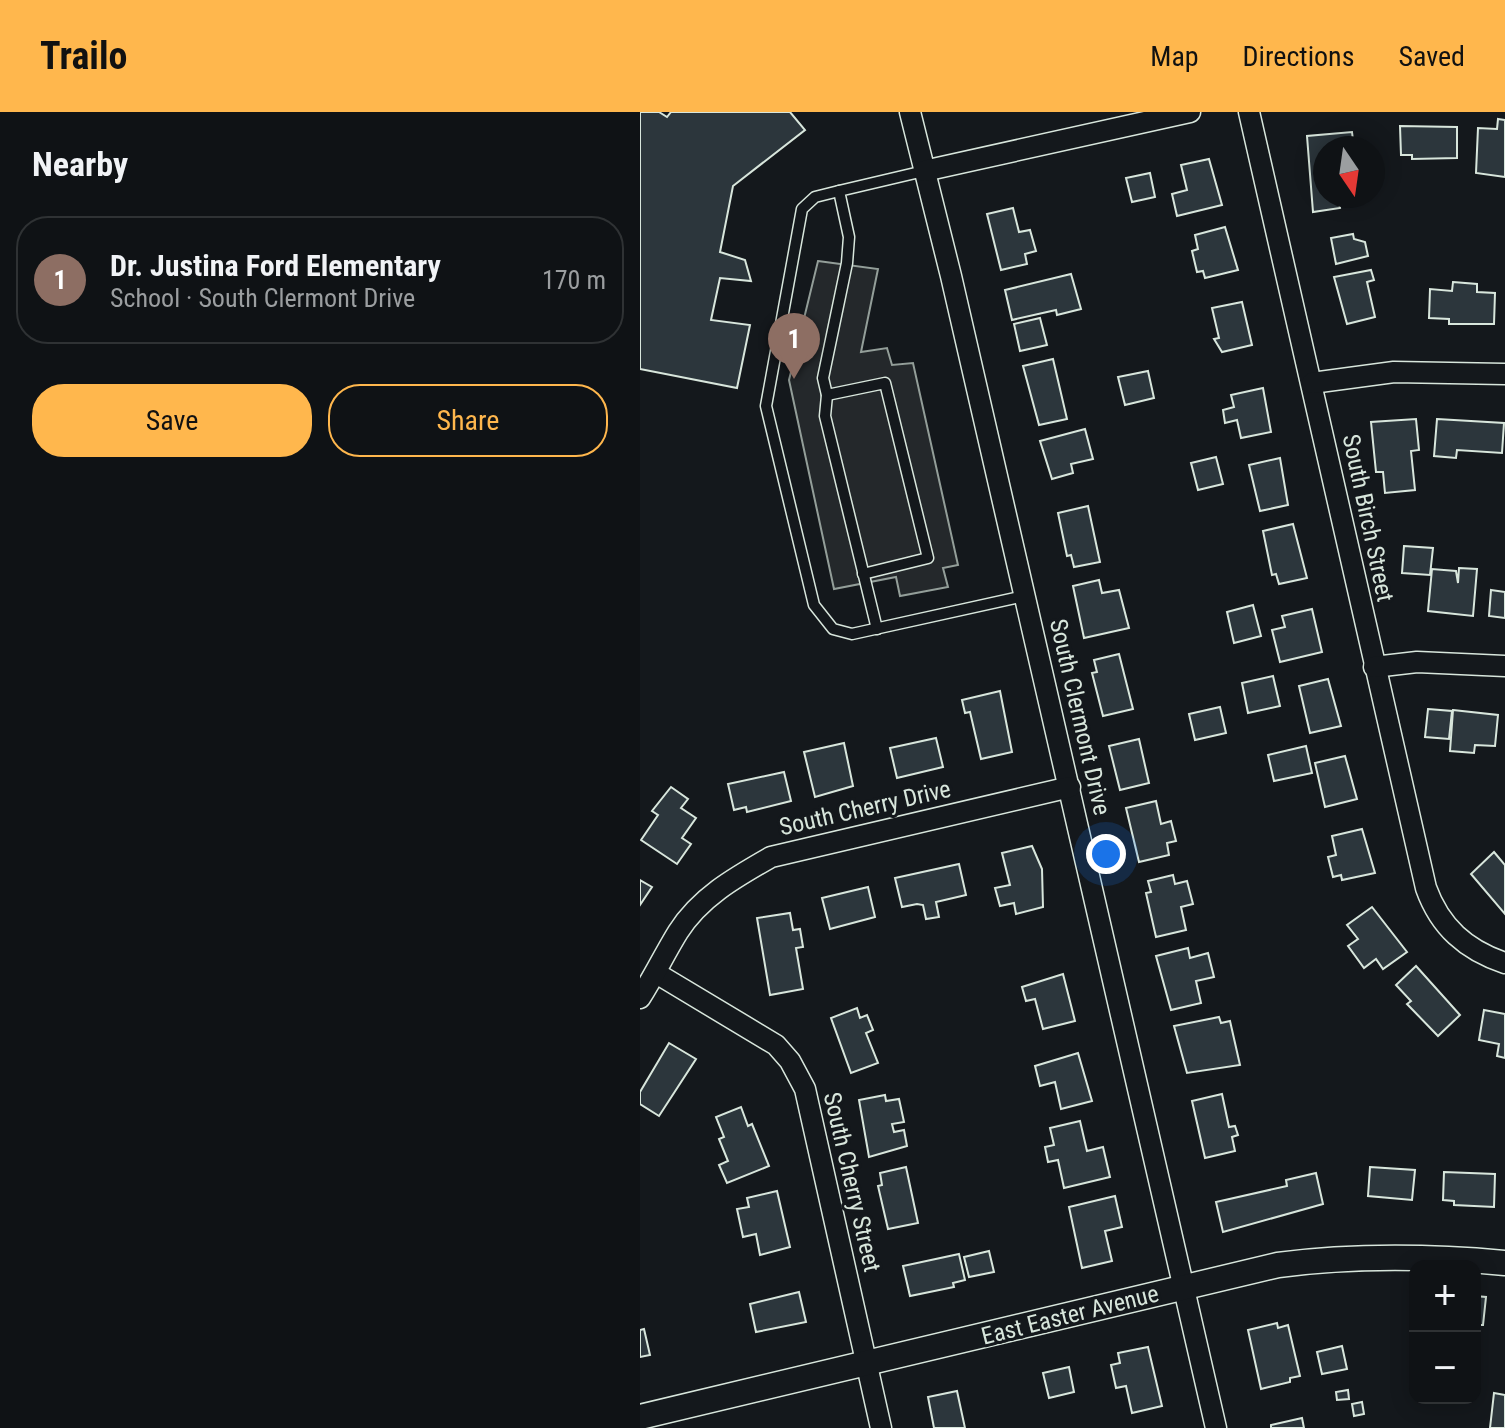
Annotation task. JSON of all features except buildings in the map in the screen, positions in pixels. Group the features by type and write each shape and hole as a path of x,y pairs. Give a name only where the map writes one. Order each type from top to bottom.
{"street":[{"name":"South Clermont Drive","path":"910,112 1070,787 1216,1428"},
{"path":"924,171 1190,112"},
{"name":"South Birch Street","path":"1249,112 1426,888 1432,905 1449,930 1481,955 1505,963"},
{"path":"1312,383 1394,372 1505,374"},
{"path":"1374,667 1417,662 1505,666"},
{"name":"South Cherry Drive","path":"640,998 680,930 704,901 771,857 1070,787"},
{"name":"South Cherry Street","path":"656,973 764,1037 790,1061 805,1089 881,1428"},
{"name":"East Easter Avenue","path":"640,1417 1278,1265 1344,1256 1416,1255 1505,1263"}],"lane":[{"path":"924,171 815,197 802,209 766,406 814,605 833,629 852,634 1024,596"},
{"path":"839,191 849,237 823,378 827,395 825,416 877,629"},
{"path":"827,395 885,383 928,558 863,574"}],"shaded area":[{"path":"818,261 878,269 861,352 887,348 892,365 913,363 958,565 943,568 948,587 900,596 896,577 834,589 789,380"}],"place":[{"name":"Dr. Justina Ford Elementary","path":"794,379"}]}
